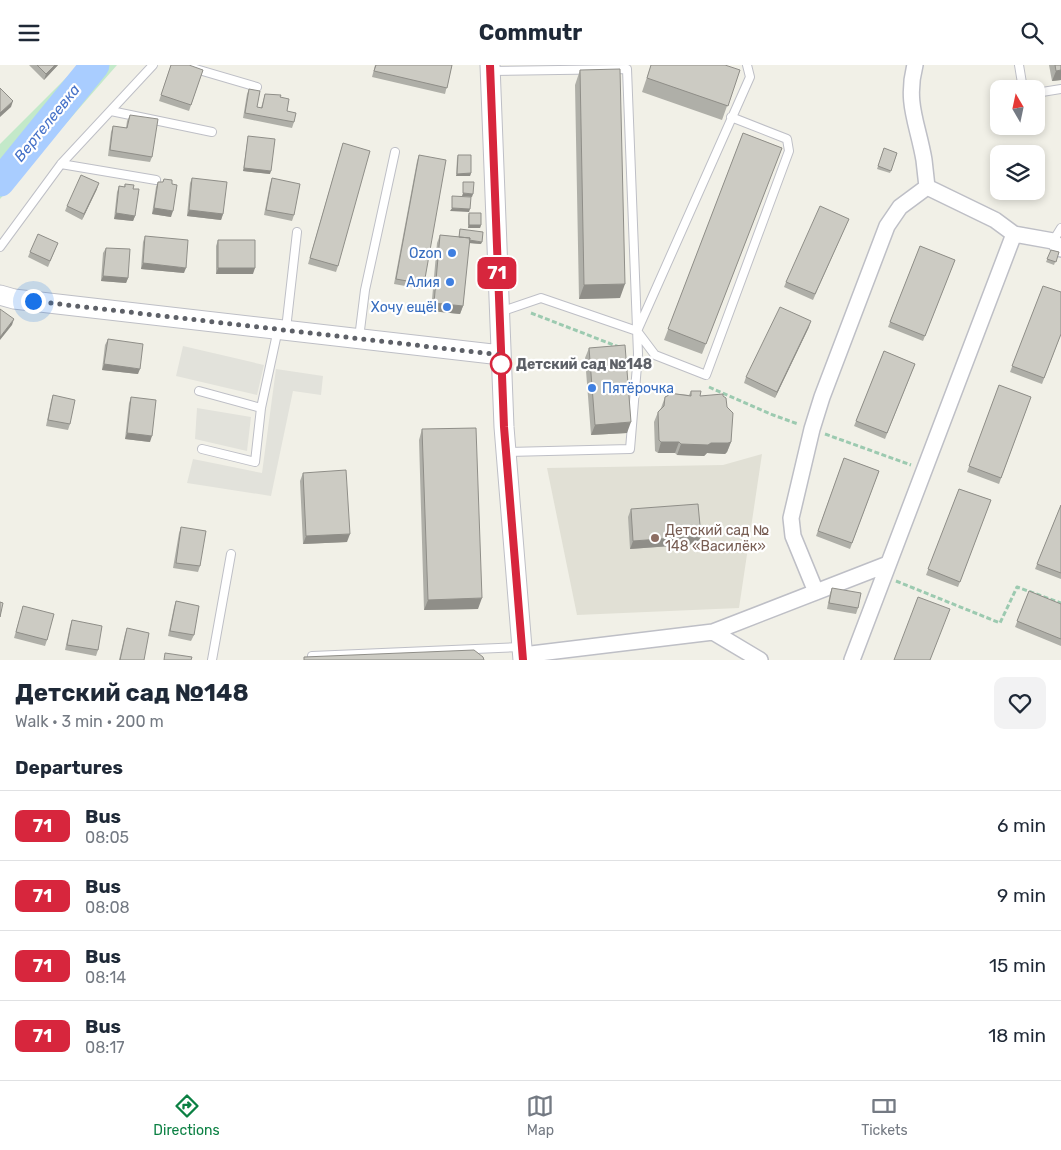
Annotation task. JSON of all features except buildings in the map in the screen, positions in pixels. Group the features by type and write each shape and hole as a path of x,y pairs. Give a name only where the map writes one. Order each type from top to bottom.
{"street":[{"path":"915,65 911,81 911,99 924,160 926,187"},
{"path":"490,68 498,313 506,452 523,654 714,632 816,592 886,570"},
{"path":"926,187 995,220 1014,234 1057,245"},
{"path":"816,592 794,536 791,518 812,429 822,397 887,226 900,207 926,187"},
{"path":"852,660 1014,234"},
{"path":"0,295 14,299 501,355"},
{"path":"714,632 760,660"}],"lane":[{"path":"0,247 62,164 153,65"},
{"path":"182,65 257,87"},
{"path":"637,331 750,77 747,65"},
{"path":"1019,65 1022,80"},
{"path":"490,68 628,67 638,354 630,449 506,452"},
{"path":"1045,92 1061,89"},
{"path":"111,111 212,132"},
{"path":"498,313 541,298 637,331 655,355 706,375 789,151 787,139 731,117"},
{"path":"359,338 366,290 395,152"},
{"path":"62,164 156,179"},
{"path":"1057,245 1061,228"},
{"path":"202,449 255,462 261,408 282,330 297,232"},
{"path":"199,391 261,408"},
{"path":"212,660 231,554"},
{"path":"312,656 523,654"}],"path":[{"path":"534,300 531,313 638,354"},
{"path":"701,383 773,415 924,470"},
{"path":"886,570 1000,623 1018,587 1061,603"}],"shaded area":[{"path":"183,346 264,365 257,395 176,376"},
{"path":"276,369 323,376 321,395 293,391 271,496 187,483 193,459 262,473"},
{"path":"197,408 251,417 247,451 195,439"},
{"name":"Детский сад № 148 «Василёк»","path":"762,454 739,608 577,615 547,468 723,465"}],"green space":[{"path":"79,65 117,65 0,199 0,144"}],"waterway":[{"name":"Вертелеевка","path":"0,182 95,65"}],"bus line":[{"name":"71","path":"490,65 498,313 504,427 523,660"}],"place":[{"name":"Ozon","path":"452,253"},
{"name":"Алия","path":"450,282"},
{"name":"Хочу ещё!","path":"447,307"},
{"name":"Детский сад №148","path":"501,364"},
{"name":"Пятёрочка","path":"592,388"},
{"name":"Детский сад № 148 «Василёк»","path":"655,538"}],"route":[{"path":"33,301 501,355 501,364"}]}
